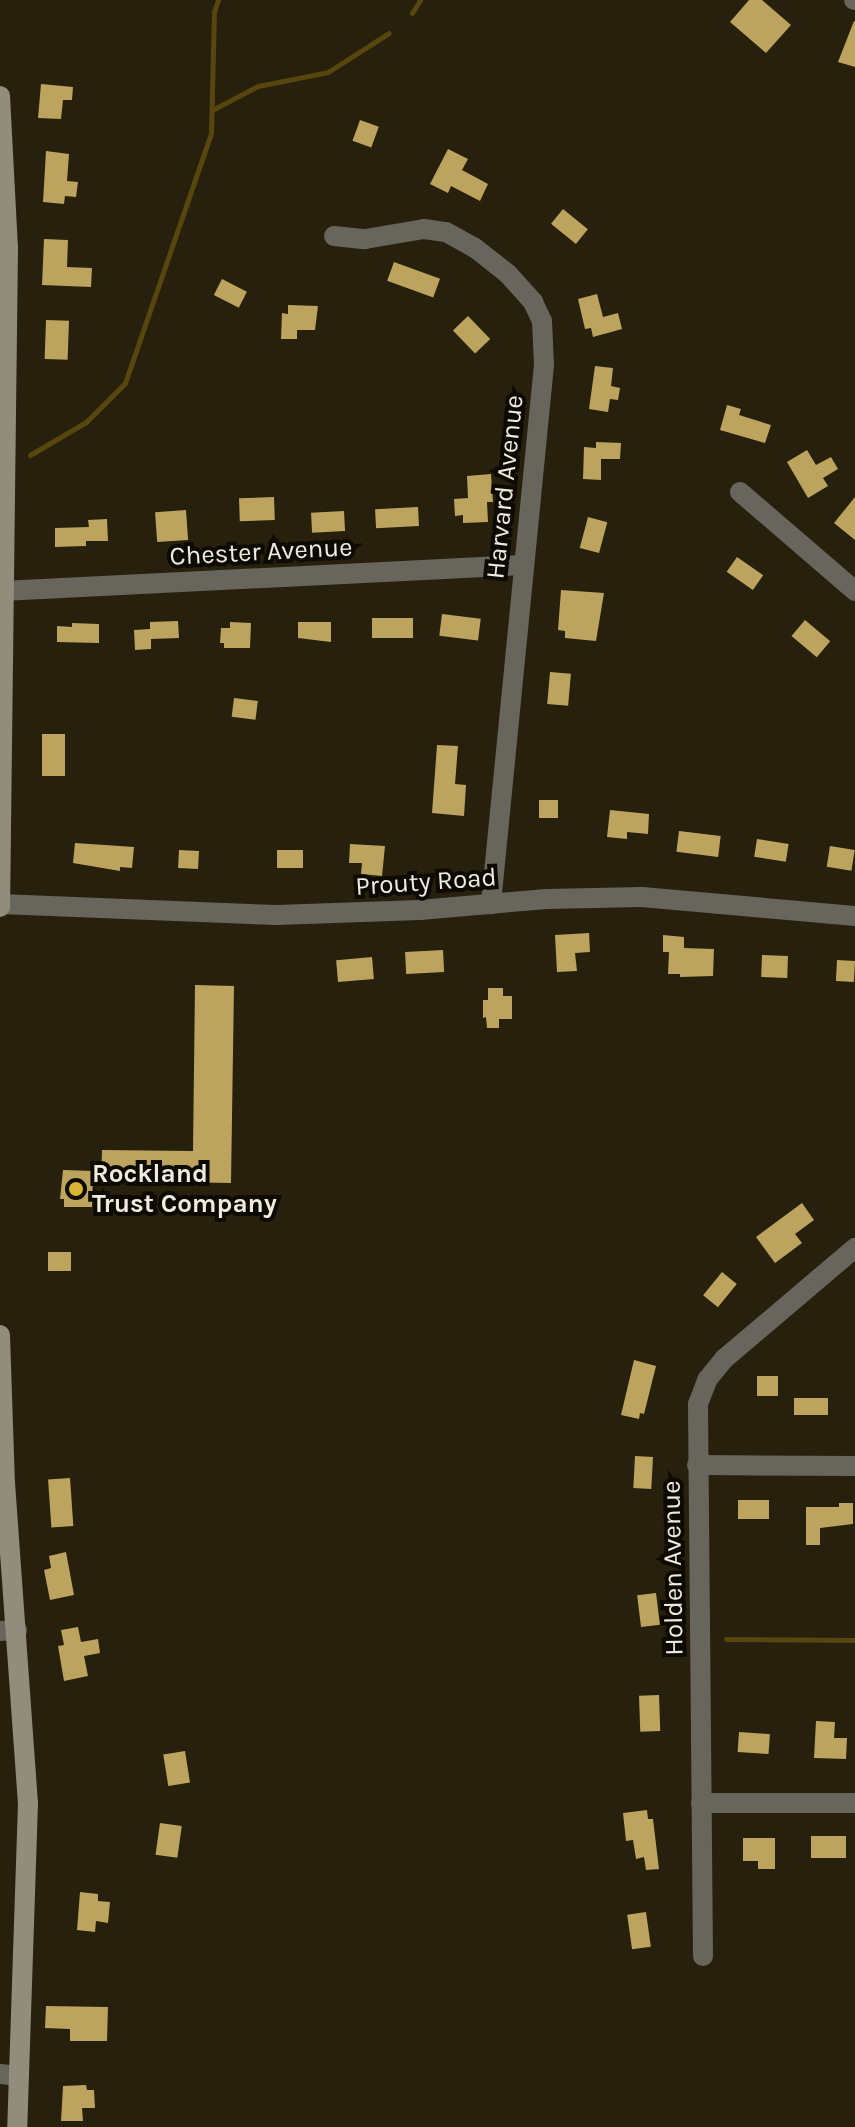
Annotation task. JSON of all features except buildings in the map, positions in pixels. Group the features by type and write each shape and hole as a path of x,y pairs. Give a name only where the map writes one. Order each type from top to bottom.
{"main road":[{"path":"0,96 7,188 3,337 0,906"},
{"path":"0,1335 8,1630 29,1834 10,2075 17,2127"}],"street":[{"name":"Harvard Avenue","path":"334,236 365,239 424,229 446,232 491,260 533,302 542,321 545,350 491,904"},
{"path":"740,492 855,591"},
{"name":"Chester Avenue","path":"2,591 523,565"},
{"name":"Prouty Road","path":"0,906 262,915 420,910 642,897 855,916"},
{"name":"Holden Avenue","path":"703,1956 698,1404 712,1372 855,1248"},
{"path":"697,1465 855,1466"},
{"path":"701,1803 855,1803"}],"waterway":[{"path":"30,455 86,422 125,383 211,133 214,12 218,0"},
{"path":"412,13 420,0"},
{"path":"212,110 258,86 328,72 389,33"},
{"path":"726,1639 855,1640"}],"place":[{"name":"Rockland Trust Company","path":"76,1189"}]}
